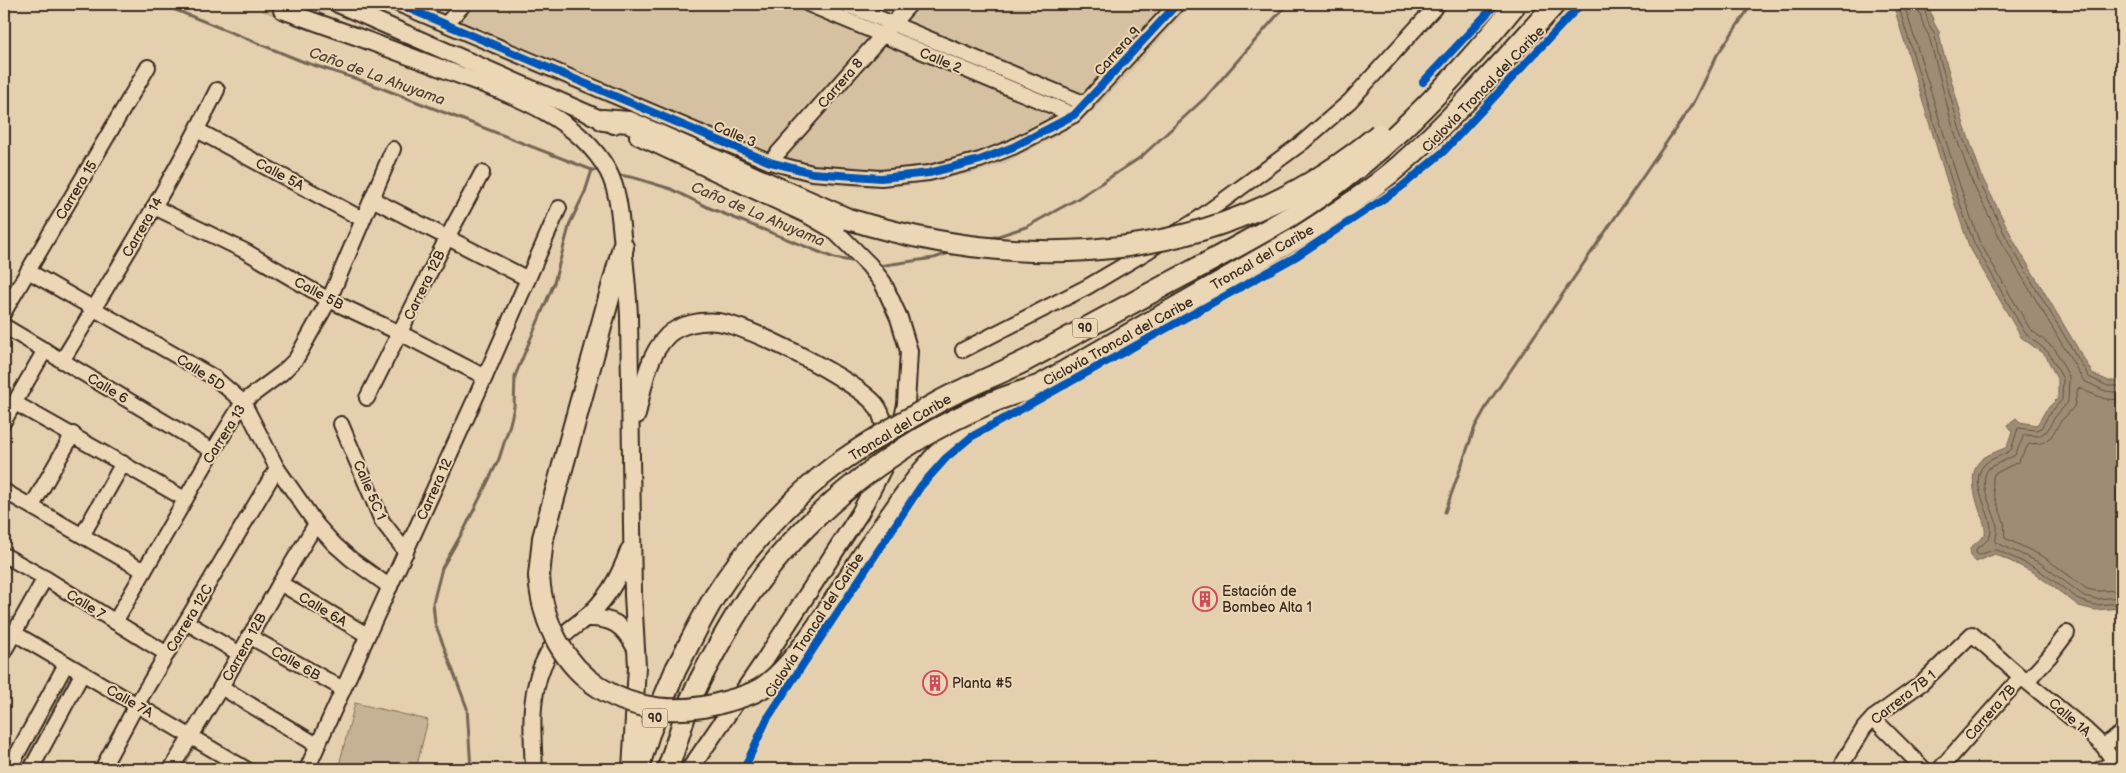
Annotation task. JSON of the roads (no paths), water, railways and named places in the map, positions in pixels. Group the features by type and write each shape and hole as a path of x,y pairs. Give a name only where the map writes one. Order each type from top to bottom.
{"highway":[{"path":"603,120 629,122 848,219 899,234 954,244 1042,252 1071,252 1125,247 1198,231 1272,202 1313,180 1346,158 1406,110 1468,46 1514,4"},
{"name":"Troncal del Caribe","path":"638,769 648,734 676,669 716,595 763,534 832,468 871,442 942,400 1023,362 1237,247 1290,216 1338,184 1383,148 1426,107 1480,48 1514,4"},
{"name":"Troncal del Caribe","path":"668,769 689,703 724,634 783,551 813,520 851,486 898,451 943,425 989,403 1042,385 1300,236 1350,204 1398,167 1444,125 1555,4"},
{"path":"623,247 543,538 539,576 546,618 567,656 586,677 610,694 638,706 668,711 699,710 745,697 772,680 793,657 924,468 950,441 969,426 1042,385"}],"main road":[{"path":"338,4 603,120 810,216 834,230 853,247 883,283 900,318 909,351 906,404 899,437 860,512 762,664 690,769"},
{"path":"282,10 364,38 524,101 559,121 594,150 608,172 618,197 627,272 629,316 636,667 631,769"},
{"path":"631,437 648,367 655,352 669,334 697,321 719,322 757,333 847,383 874,404 883,424 887,461"},
{"path":"534,769 531,712 537,678 549,652 566,633 585,618 607,595 619,575 632,539"},
{"path":"585,618 601,618 616,623 627,634 635,647"}],"street":[{"name":"Calle 3","path":"398,4 770,162 812,172 881,178 929,173 980,160 1013,147 1074,115"},
{"path":"446,24 464,4"},
{"name":"Calle 2","path":"808,4 1074,115"},
{"name":"Calle 2","path":"845,4 1086,104"},
{"name":"Carrera 8","path":"770,162 910,4"},
{"name":"Carrera 9","path":"1074,115 1177,4"},
{"path":"967,348 1087,287 1143,254 1198,218 1303,142 1350,101 1438,4"},
{"name":"Carrera 15","path":"4,312 148,67"},
{"name":"Carrera 14","path":"62,361 154,207 198,130 217,90"},
{"name":"Calle 5A","path":"198,130 362,219"},
{"name":"Carrera 13","path":"115,622 243,402 282,373 296,359 329,300 393,149"},
{"name":"Carrera 12B","path":"367,398 448,236 482,173"},
{"path":"372,199 448,236 528,279"},
{"name":"Calle 5B","path":"154,207 246,251 329,300 400,333 485,378"},
{"name":"Carrera 12","path":"307,769 485,378 559,208"},
{"name":"Calle 5D","path":"28,271 215,378 243,402 277,468 316,524 351,559 390,587"},
{"name":"Calle 6","path":"4,326 213,451"},
{"path":"4,421 45,350"},
{"path":"15,403 185,499"},
{"name":"Calle 5C 1","path":"342,424 382,521 406,552"},
{"path":"32,506 72,434"},
{"path":"83,534 124,463"},
{"name":"Carrera 12C","path":"102,769 137,704 277,468"},
{"path":"4,491 83,534 144,571"},
{"name":"Carrera 12B","path":"171,769 316,524"},
{"name":"Calle 7","path":"4,555 45,578 167,654"},
{"path":"4,651 45,578"},
{"name":"Calle 6A","path":"280,583 367,636"},
{"path":"186,622 240,654"},
{"name":"Calle 7A","path":"14,633 82,674 137,704 241,768"},
{"name":"Carrera 7B","path":"1940,769 2024,679 2049,657 2067,633"},
{"name":"Carrera 7B 1","path":"1842,764 1864,728 1873,718 1928,678 1970,634 1975,635 2024,679"},
{"name":"Calle 6B","path":"249,636 343,690"},
{"path":"9,769 66,664"},
{"path":"31,769 82,674"},
{"name":"Calle 1A","path":"2024,679 2103,746 2118,764"},
{"path":"221,687 317,745"},
{"path":"1873,718 1924,769"},
{"path":"2103,746 2122,733"},
{"path":"696,769 704,748"},
{"path":"2100,769 2118,764"}],"water":[{"path":"1893,4 1928,4 1939,32 1964,125 1983,179 2015,243 2093,374 2109,381 2122,381 2122,608 2095,610 2079,606 2033,572 1995,554 1976,562 1971,556 1970,548 1985,535 1985,526 1976,499 1973,477 1977,464 1984,457 2007,447 2012,432 2007,425 2016,418 2020,422 2037,425 2046,410 2058,398 2058,381 2046,356 2021,337 1969,246 1947,181"}],"waterway":[{"name":"Caño de La Ahuyama","path":"161,4 304,62 363,81 592,170 602,171"},
{"name":"Caño de La Ahuyama","path":"989,239 1026,227 1077,199 1141,157 1206,97 1287,4"},
{"path":"1445,512 1475,427 1489,402 1696,99 1717,55 1752,4"},
{"path":"471,769 467,708 435,623 433,603 442,568 466,526 499,459 514,407 515,376 554,283 570,223 585,192 592,170"},
{"name":"Caño de La Ahuyama","path":"615,174 671,189 707,207 834,258 857,262"},
{"name":"Caño de La Ahuyama","path":"878,266 934,258 955,251"}],"tunnel":[{"path":"265,4 282,10"}],"place":[{"name":"Estación de Bombeo Alta 1","path":"1205,599"},
{"name":"Planta #5","path":"935,683"}]}
